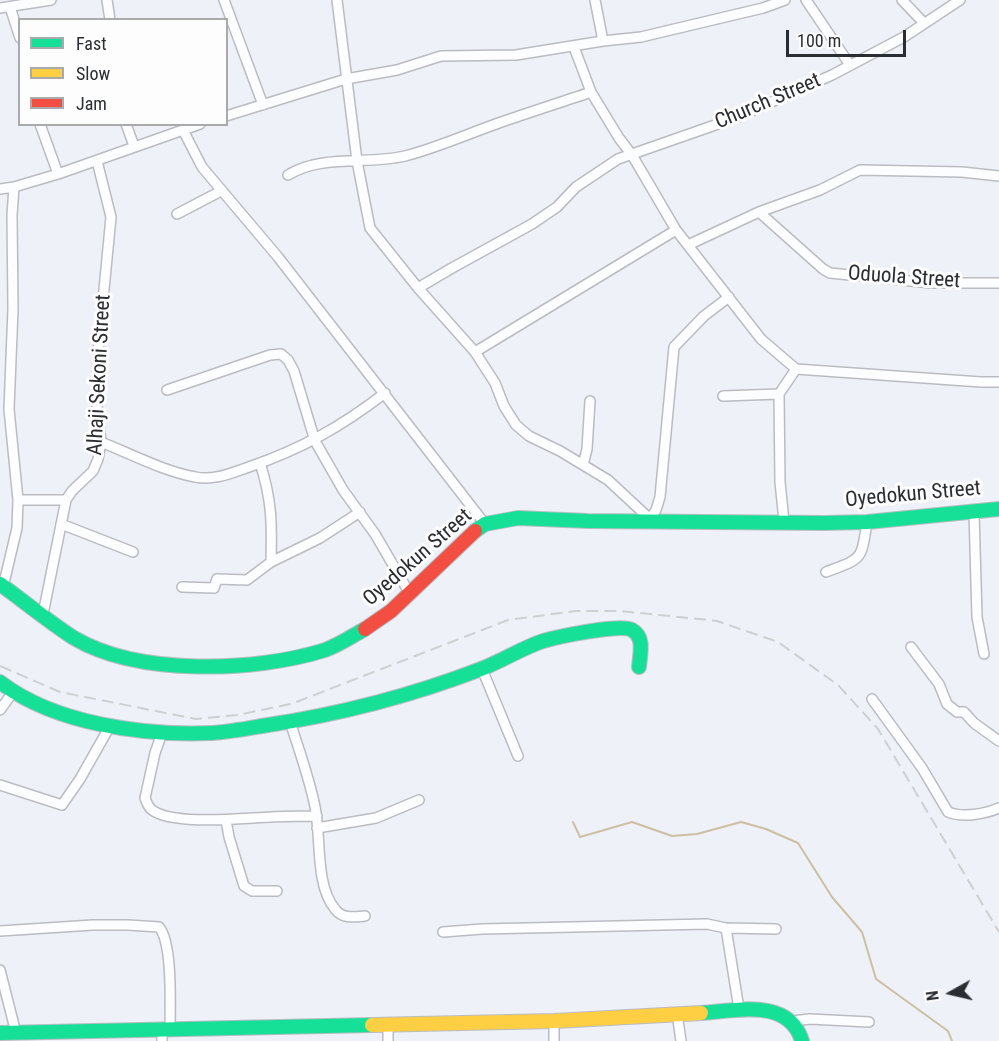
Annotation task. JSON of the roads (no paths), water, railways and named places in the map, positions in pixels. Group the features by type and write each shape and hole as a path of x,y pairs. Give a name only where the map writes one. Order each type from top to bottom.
{"street":[{"path":"0,8 51,0"},
{"path":"107,0 110,18"},
{"path":"224,0 228,18"},
{"path":"337,0 357,161 370,228 418,288 475,352 495,383 504,406 516,425 529,436 560,451 608,480 655,520"},
{"path":"595,0 603,41"},
{"path":"228,115 346,79 397,70 441,56 516,55 641,37 763,8 785,0"},
{"path":"806,0 850,65"},
{"path":"902,0 923,22"},
{"name":"Church Street","path":"418,288 532,224 557,207 576,187 618,159 738,117 850,65 904,36 960,0"},
{"path":"10,6 18,32"},
{"path":"230,28 263,105"},
{"path":"574,47 591,92 632,155 676,230 761,339 796,369 999,382"},
{"path":"288,175 304,167 402,156 438,147 496,124 591,92"},
{"path":"41,126 58,174"},
{"path":"127,126 134,146"},
{"path":"0,189 58,174 194,126"},
{"path":"183,130 202,167 220,191 278,257 485,524"},
{"name":"Alhaji Sekoni Street","path":"66,500 93,471 101,442 97,406 98,352 111,217 97,161"},
{"path":"688,245 759,212 820,190 860,170 951,172 999,176"},
{"path":"2,585 17,528 18,500 9,409 14,187"},
{"path":"177,214 220,191"},
{"name":"Oduola Street","path":"759,212 830,273 931,283 999,283"},
{"path":"475,352 676,230"},
{"path":"655,520 660,496 674,347 704,316 729,297"},
{"path":"168,390 270,355 281,354 294,371 315,441 344,490 375,534 410,594"},
{"path":"784,521 780,482 779,394 796,369"},
{"path":"101,442 171,470 196,477 210,478 260,463 315,441 357,415 385,393"},
{"path":"723,396 779,394"},
{"path":"583,465 588,440 590,401"},
{"path":"260,463 269,492 272,526 271,562"},
{"path":"18,500 66,500 43,614"},
{"name":"Oyedokun Street","path":"2,585 75,638 101,650 124,658 179,666 218,667 281,659 327,649 374,624 410,594 473,532 485,524 518,518 867,522 999,509"},
{"path":"182,587 214,588 217,579 247,580 271,562 321,538 360,512"},
{"path":"974,512 977,617 984,654"},
{"path":"826,572 857,559 861,554 867,522"},
{"path":"61,524 133,552"},
{"path":"0,682 13,692 52,711 90,723 162,733 215,733 291,723 403,695 482,669 544,641 624,626 638,634 641,641 639,667"},
{"path":"911,647 939,684 947,704 957,712 964,712 974,723 999,741"},
{"path":"482,669 518,756"},
{"path":"0,710 13,692"},
{"path":"872,699 922,768 948,812 955,815 977,814 999,808"},
{"path":"291,723 317,816 320,867 327,895 334,909 349,917 365,916"},
{"path":"0,785 62,805 80,779 110,726"},
{"path":"162,733 145,798 148,806 162,815 186,819 226,820 317,816"},
{"path":"317,828 376,818 419,800"},
{"path":"226,820 244,886 252,891 277,891"},
{"path":"443,932 482,929 707,924 726,928 776,929"},
{"path":"0,931 93,925 159,927 163,931 166,944 170,986 164,1034"},
{"path":"726,928 739,1009"},
{"path":"0,970 16,1033"},
{"path":"0,1033 16,1033 34,1037 164,1034 554,1021 765,1009 777,1012 792,1021 802,1041"},
{"path":"677,1013 681,1041"},
{"path":"792,1021 810,1019 869,1022"},
{"path":"554,1021 554,1041"},
{"path":"388,1025 388,1041"}],"waterway":[{"path":"573,822 580,837 632,822 672,836 697,834 741,822 766,829 798,843 832,897 862,932 876,979 948,1031 952,1041"}],"railway":[{"path":"0,666 60,692 196,719 237,715 291,704 508,620 576,611 621,611 717,621 778,642 838,685 878,729 999,932"}]}
